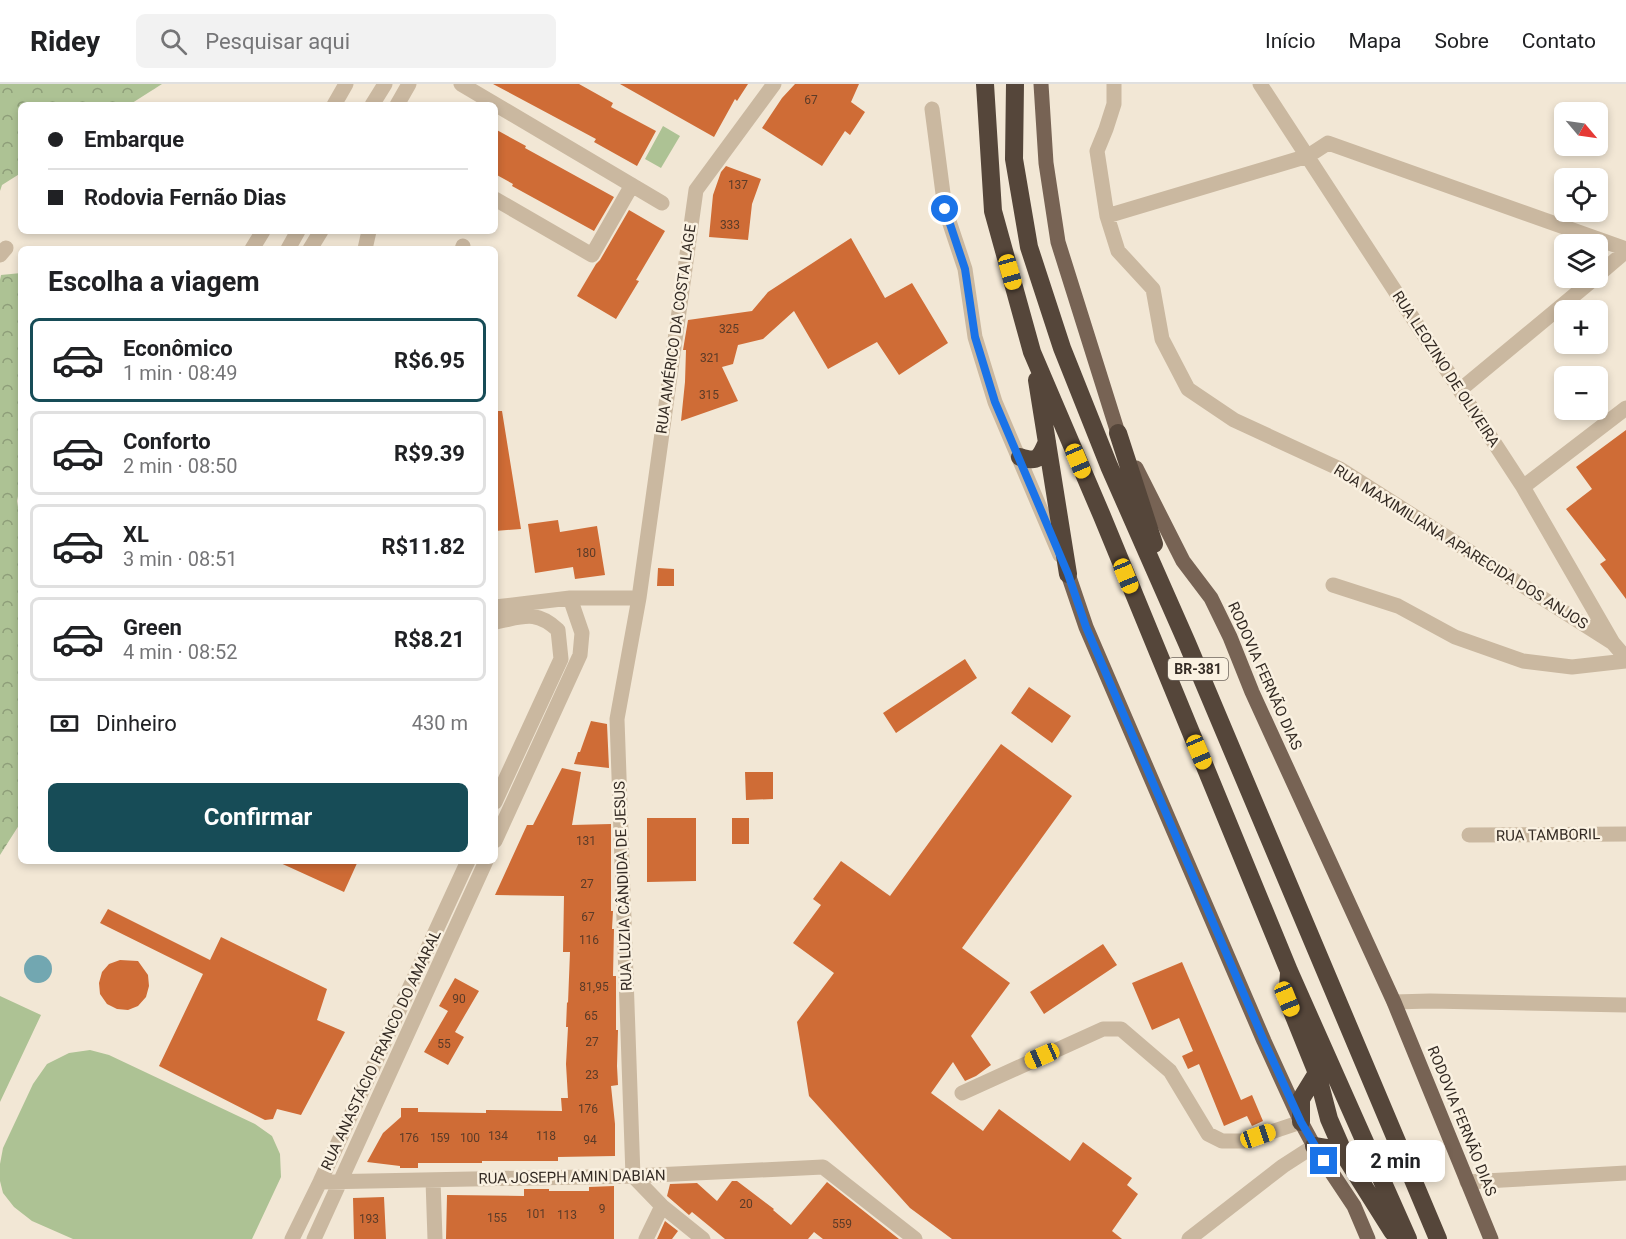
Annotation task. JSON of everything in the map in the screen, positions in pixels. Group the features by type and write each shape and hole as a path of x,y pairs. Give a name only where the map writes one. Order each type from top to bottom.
{"highway":[{"name":"BR-381","path":"985,84 993,212 1032,352 1068,574"},
{"name":"BR-381","path":"1015,84 1014,159 1029,247 1062,348 1109,466 1187,643 1438,1239"},
{"name":"BR-381","path":"1032,352 1289,971 1408,1239"},
{"path":"1118,433 1187,643"},
{"path":"1020,457 1035,460 1041,456 1047,442"},
{"path":"1289,971 1287,999 1317,1073 1329,1119 1346,1158 1399,1239"},
{"path":"1301,1122 1301,1099 1317,1073"},
{"path":"1314,1146 1332,1149 1346,1158"}],"main road":[{"name":"RODOVIA FERNÃO DIAS","path":"1041,84 1046,163 1058,242 1118,433 1183,561 1211,598 1230,637 1252,692 1394,1002 1491,1239"},
{"name":"BR-381","path":"1068,574 1086,627 1229,962 1301,1122 1314,1146 1354,1206 1368,1239"}],"street":[{"path":"336,102 346,84"},
{"path":"374,102 385,84"},
{"path":"399,102 410,84"},
{"path":"461,84 491,102"},
{"name":"RUA AMÉRICO DA COSTA LAGE","path":"639,598 696,190 774,84"},
{"name":"RUA MAXIMILIANA APARECIDA DOS ANJOS","path":"1114,84 1114,104 1107,129 1096,151 1107,216 1118,251 1153,290 1162,339 1188,389 1234,420 1340,469 1614,643"},
{"name":"RUA LEOZINO DE OLIVEIRA","path":"1260,84 1523,487 1614,643 1626,659"},
{"path":"498,106 662,202"},
{"path":"932,109 945,209 965,269 975,337 995,402 1068,574"},
{"path":"1107,216 1308,156 1328,143 1626,250 1608,266"},
{"path":"498,201 592,255 632,185"},
{"path":"1460,390 1582,288"},
{"path":"1523,487 1626,408"},
{"path":"1333,585 1398,606 1455,637 1523,661 1572,667 1626,659"},
{"path":"498,607 570,598 639,598"},
{"path":"498,834 580,655 582,633 570,598"},
{"name":"RUA LUZIA CÂNDIDA DE JESUS","path":"633,1176 616,719 639,598"},
{"path":"498,622 535,616 548,621 558,630 561,659 498,796"},
{"name":"RUA TAMBORIL","path":"1469,836 1626,834"},
{"name":"RUA ANASTÁCIO FRANCO DO AMARAL","path":"292,1239 467,864"},
{"name":"RUA ANASTÁCIO FRANCO DO AMARAL","path":"314,1239 485,864"},
{"path":"1394,1002 1626,1005"},
{"path":"962,1093 1102,1029 1121,1029 1170,1071 1208,1134 1222,1141 1244,1141 1301,1122"},
{"path":"1189,1239 1283,1166 1314,1146"},
{"name":"RUA JOSEPH AMIN DABIAN","path":"320,1182 633,1176 824,1167 915,1239"},
{"path":"1467,1182 1626,1173"},
{"path":"633,1176 662,1206 703,1239"},
{"path":"433,1180 435,1239"},
{"path":"646,1239 662,1206"}],"green space":[{"path":"0,84 162,84 134,102 18,102 18,175 2,185 0,191"},
{"path":"663,126 680,136 661,168 645,159"},
{"path":"18,273 18,827 0,855 0,280 1,275"},
{"path":"0,996 41,1015 0,1102"},
{"path":"90,1050 109,1055 255,1124 272,1136 280,1154 281,1177 252,1239 73,1239 32,1221 14,1207 3,1193 0,1164 3,1148 33,1084 47,1064 69,1053"}],"water":[{"path":"38,955 48,959 52,969 48,979 38,983 28,979 24,969 28,959"}],"building":[{"path":"493,84 579,84 613,103 611,107 656,131 637,166 594,142 596,139"},
{"path":"620,84 748,84 737,101 735,99 714,137"},
{"path":"795,84 859,84 851,102 865,112 850,135 845,131 822,166 762,128 782,98"},
{"path":"498,131 614,197 594,231 512,186 513,184 498,176"},
{"path":"726,166 761,179 752,204 748,240 709,237 713,195 721,172"},
{"path":"629,210 665,231 616,319 577,296"},
{"path":"851,238 885,298 912,283 948,343 899,375 877,342 828,369 794,311 763,339 738,345 733,364 722,367 738,401 681,421 686,350 683,350 688,320 752,311 768,292"},
{"path":"498,411 502,411 521,529 498,531"},
{"path":"1626,430 1626,599 1600,564 1606,560 1566,509 1592,489 1576,467"},
{"path":"558,520 560,532 597,526 605,575 575,579 573,567 535,573 528,524"},
{"path":"658,568 674,569 674,586 657,586"},
{"path":"965,659 977,678 896,733 883,713"},
{"path":"1029,687 1071,716 1052,743 1011,713"},
{"path":"591,721 607,724 609,768 574,764"},
{"path":"1001,744 1072,796 962,948 1010,983 971,1036 991,1065 965,1081 953,1062 931,1093 983,1131 999,1109 1070,1161 1083,1142 1132,1178 1127,1185 1138,1194 1112,1231 1122,1239 952,1239 910,1208 809,1096 797,1022 834,973 793,943 821,905 813,899 841,861 890,896"},
{"path":"562,768 581,772 572,825 611,824 613,976 616,976 616,1030 618,1030 618,1085 611,1086 615,1124 615,1156 558,1157 558,1161 418,1163 418,1168 400,1168 400,1166 367,1162 383,1133 401,1117 401,1108 418,1108 418,1112 562,1111 561,1098 568,1098 566,1064 568,1027 566,1027 570,952 563,952 564,896 495,895 527,825 533,825"},
{"path":"745,772 773,772 773,799 746,800"},
{"path":"647,818 696,818 696,881 647,882"},
{"path":"732,818 749,818 749,844 732,844"},
{"path":"283,864 357,864 344,892"},
{"path":"108,909 210,960 221,937 327,989 317,1020 345,1032 301,1115 277,1109 273,1119 265,1120 159,1066 203,974 100,923"},
{"path":"1103,944 1117,965 1044,1014 1030,992"},
{"path":"120,960 138,961 148,975 149,986 146,997 138,1006 128,1010 117,1009 107,1004 100,994 99,983 102,972 109,964"},
{"path":"1182,962 1241,1100 1252,1095 1263,1121 1252,1126 1247,1116 1224,1126 1199,1064 1188,1069 1182,1056 1193,1051 1179,1018 1152,1030 1132,983"},
{"path":"455,978 479,991 455,1032 464,1037 448,1065 424,1052 448,1011 439,1006"},
{"path":"732,1181 737,1181 791,1225 827,1182 899,1239 823,1239 814,1232 808,1239 725,1239 692,1212 689,1215 667,1196 670,1184 697,1183 717,1201"},
{"path":"614,1186 614,1239 446,1239 447,1195 524,1196 524,1189 589,1191 589,1187"},
{"path":"384,1197 386,1239 354,1239 353,1198"},
{"path":"665,1221 678,1231 672,1239 657,1239"}],"route":[{"path":"945,209 965,269 975,337 995,402 1068,574 1086,627 1225,952 1301,1122 1324,1161"}]}
